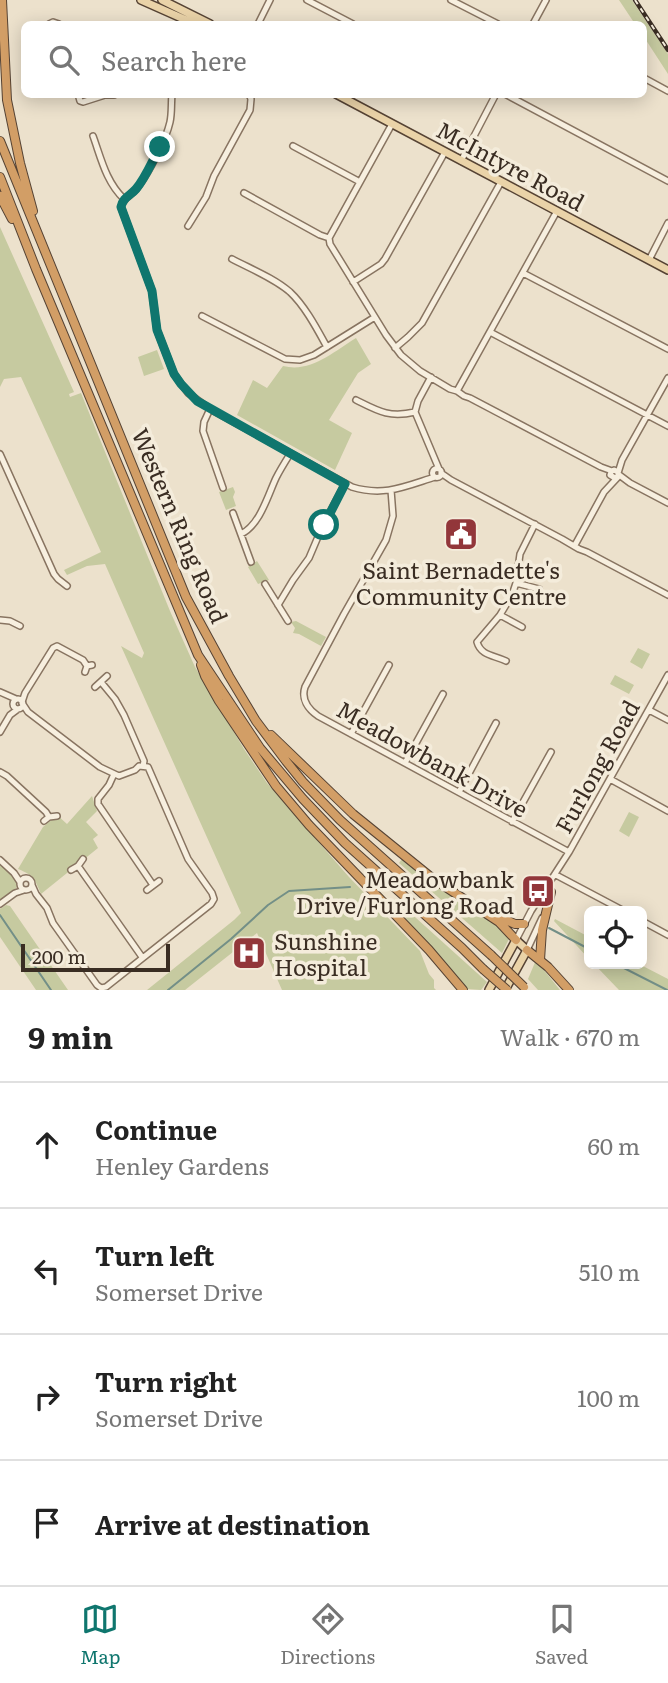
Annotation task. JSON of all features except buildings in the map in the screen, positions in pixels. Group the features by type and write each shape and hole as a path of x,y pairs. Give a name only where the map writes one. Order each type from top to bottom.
{"highway":[{"path":"4,3 7,100 11,127 36,222 58,286"},
{"name":"Western Ring Road","path":"0,141 186,597 256,721 285,761 340,820 491,955 525,989"},
{"name":"Western Ring Road","path":"0,177 198,655 260,748 303,799 345,843 506,990"},
{"path":"0,196 36,269"},
{"path":"198,655 205,676 219,701 275,786 429,950 461,990"},
{"path":"256,721 353,814 432,878 499,922 516,940"},
{"path":"453,892 505,921 524,924"},
{"path":"540,960 542,930 551,892"},
{"path":"527,950 569,990"}],"main road":[{"path":"141,0 191,21"},
{"path":"162,0 193,21"},
{"name":"McIntyre Road","path":"343,98 668,270"},
{"path":"516,940 527,950"},
{"name":"Furlong Road","path":"489,990 516,940"},
{"name":"Furlong Road","path":"506,990 527,950"}],"street":[{"path":"260,21 270,0"},
{"path":"307,0 347,21"},
{"path":"452,0 492,21"},
{"path":"535,21 546,0"},
{"path":"647,80 668,91"},
{"path":"80,98 82,102 95,98"},
{"path":"172,98 165,137 139,186 124,199 121,207 152,291 157,330 181,384 209,409 345,484 367,490 391,491 437,473"},
{"path":"188,226 206,197 212,179 250,110 251,98"},
{"path":"461,161 494,98"},
{"path":"512,98 668,181"},
{"path":"392,124 329,238 330,244 395,348 413,366 450,389 458,390"},
{"path":"93,136 110,181 124,199"},
{"path":"293,146 360,182"},
{"path":"354,282 386,259 445,152"},
{"path":"395,348 422,323 501,182"},
{"path":"244,193 329,238"},
{"path":"458,390 557,211"},
{"path":"649,260 668,223"},
{"path":"232,259 291,293 327,347"},
{"path":"523,273 668,349"},
{"path":"202,316 285,359 300,360 327,347 375,317"},
{"path":"490,332 668,426"},
{"path":"431,377 415,412 434,458 437,473"},
{"path":"576,544 668,377"},
{"path":"458,390 461,395 668,503"},
{"path":"356,400 388,415 415,412"},
{"path":"209,409 203,431 223,488"},
{"path":"0,454 54,574 68,587"},
{"path":"241,534 249,529 267,503 275,481 290,454"},
{"path":"0,474 7,468"},
{"path":"437,473 576,544 582,551 668,595"},
{"path":"278,605 309,558 345,484"},
{"name":"Meadowbank Drive","path":"391,491 393,516 386,540 304,691 305,702 313,713 569,852"},
{"path":"233,513 251,562"},
{"path":"506,661 485,654 477,645 477,639 500,615 508,602 516,583 520,554 535,524"},
{"path":"516,583 539,589"},
{"path":"265,584 288,621"},
{"path":"500,615 522,627"},
{"path":"0,620 20,626"},
{"path":"0,732 53,648 57,646 83,660 88,668"},
{"path":"351,734 389,664"},
{"name":"Furlong Road","path":"516,940 538,900 556,875 668,675"},
{"path":"107,676 98,684 115,699 124,715 144,761 143,767"},
{"path":"0,692 94,763 114,774 119,776 143,767"},
{"path":"405,763 443,694"},
{"path":"649,710 668,720"},
{"path":"459,792 496,723"},
{"path":"512,822 551,752"},
{"path":"0,860 14,873 21,887 36,894 97,985 106,987 214,899 188,859 150,774 143,767"},
{"path":"0,772 37,803 46,812 47,819 57,816"},
{"path":"114,774 98,799 98,804 156,883 147,890"},
{"path":"610,779 668,811"},
{"path":"71,870 83,859"},
{"path":"78,866 142,957"},
{"path":"14,873 30,880 28,888"},
{"path":"556,875 615,906"},
{"name":"Furlong Road","path":"527,950 556,875"},
{"path":"15,893 26,877"},
{"path":"0,904 15,893 28,888"},
{"path":"647,923 668,934"}],"green space":[{"path":"619,0 632,0 646,21 633,21"},
{"path":"647,22 668,54 668,74 647,42"},
{"path":"0,227 74,392 69,394 70,397 81,393 195,667 267,783 349,877 420,951 436,990 282,990 257,933 185,990 147,990 241,913 121,646 142,658 144,653 105,564 87,566 67,575 64,570 101,552 21,377 4,379 0,387"},
{"path":"356,338 371,364 358,373 329,420 352,433 335,470 237,415 253,380 267,388 283,366 303,367 312,364"},
{"path":"157,350 164,369 144,376 138,357"},
{"path":"233,487 236,506 226,510 219,492"},
{"path":"257,561 269,580 258,584 248,567"},
{"path":"296,621 326,637 321,646 293,633 295,628 291,622"},
{"path":"638,648 650,654 642,669 630,662"},
{"path":"615,675 634,685 629,694 610,684"},
{"path":"92,796 97,811 86,822 98,835 93,839 98,848 41,894 33,878 18,869 43,827 57,815 67,824"},
{"path":"629,812 639,817 629,837 619,831"},
{"path":"402,859 497,924 510,937 502,953 399,863"},
{"path":"0,864 18,884 15,890 0,901"},
{"path":"392,899 487,982 481,990 467,989 391,902"},
{"path":"6,905 10,906 68,990 36,990 0,937 0,909"},
{"path":"555,919 584,934 584,954"},
{"path":"536,960 560,990 538,990 528,979"},
{"path":"647,968 668,979 668,990 619,990 599,969"}],"waterway":[{"path":"168,990 268,905 289,891 350,887"},
{"path":"0,915 51,990"},
{"path":"549,928 584,946"},
{"path":"626,969 667,990"}],"railway":[{"path":"635,0 668,50"}],"place":[{"name":"Saint Bernadette's Community Centre","path":"461,534"},
{"name":"Meadowbank Drive/Furlong Road","path":"538,891"},
{"name":"Sunshine Hospital","path":"249,953"}],"route":[{"path":"160,147 139,186 124,199 121,207 152,291 157,330 174,374 197,401 345,484 324,525"}]}
